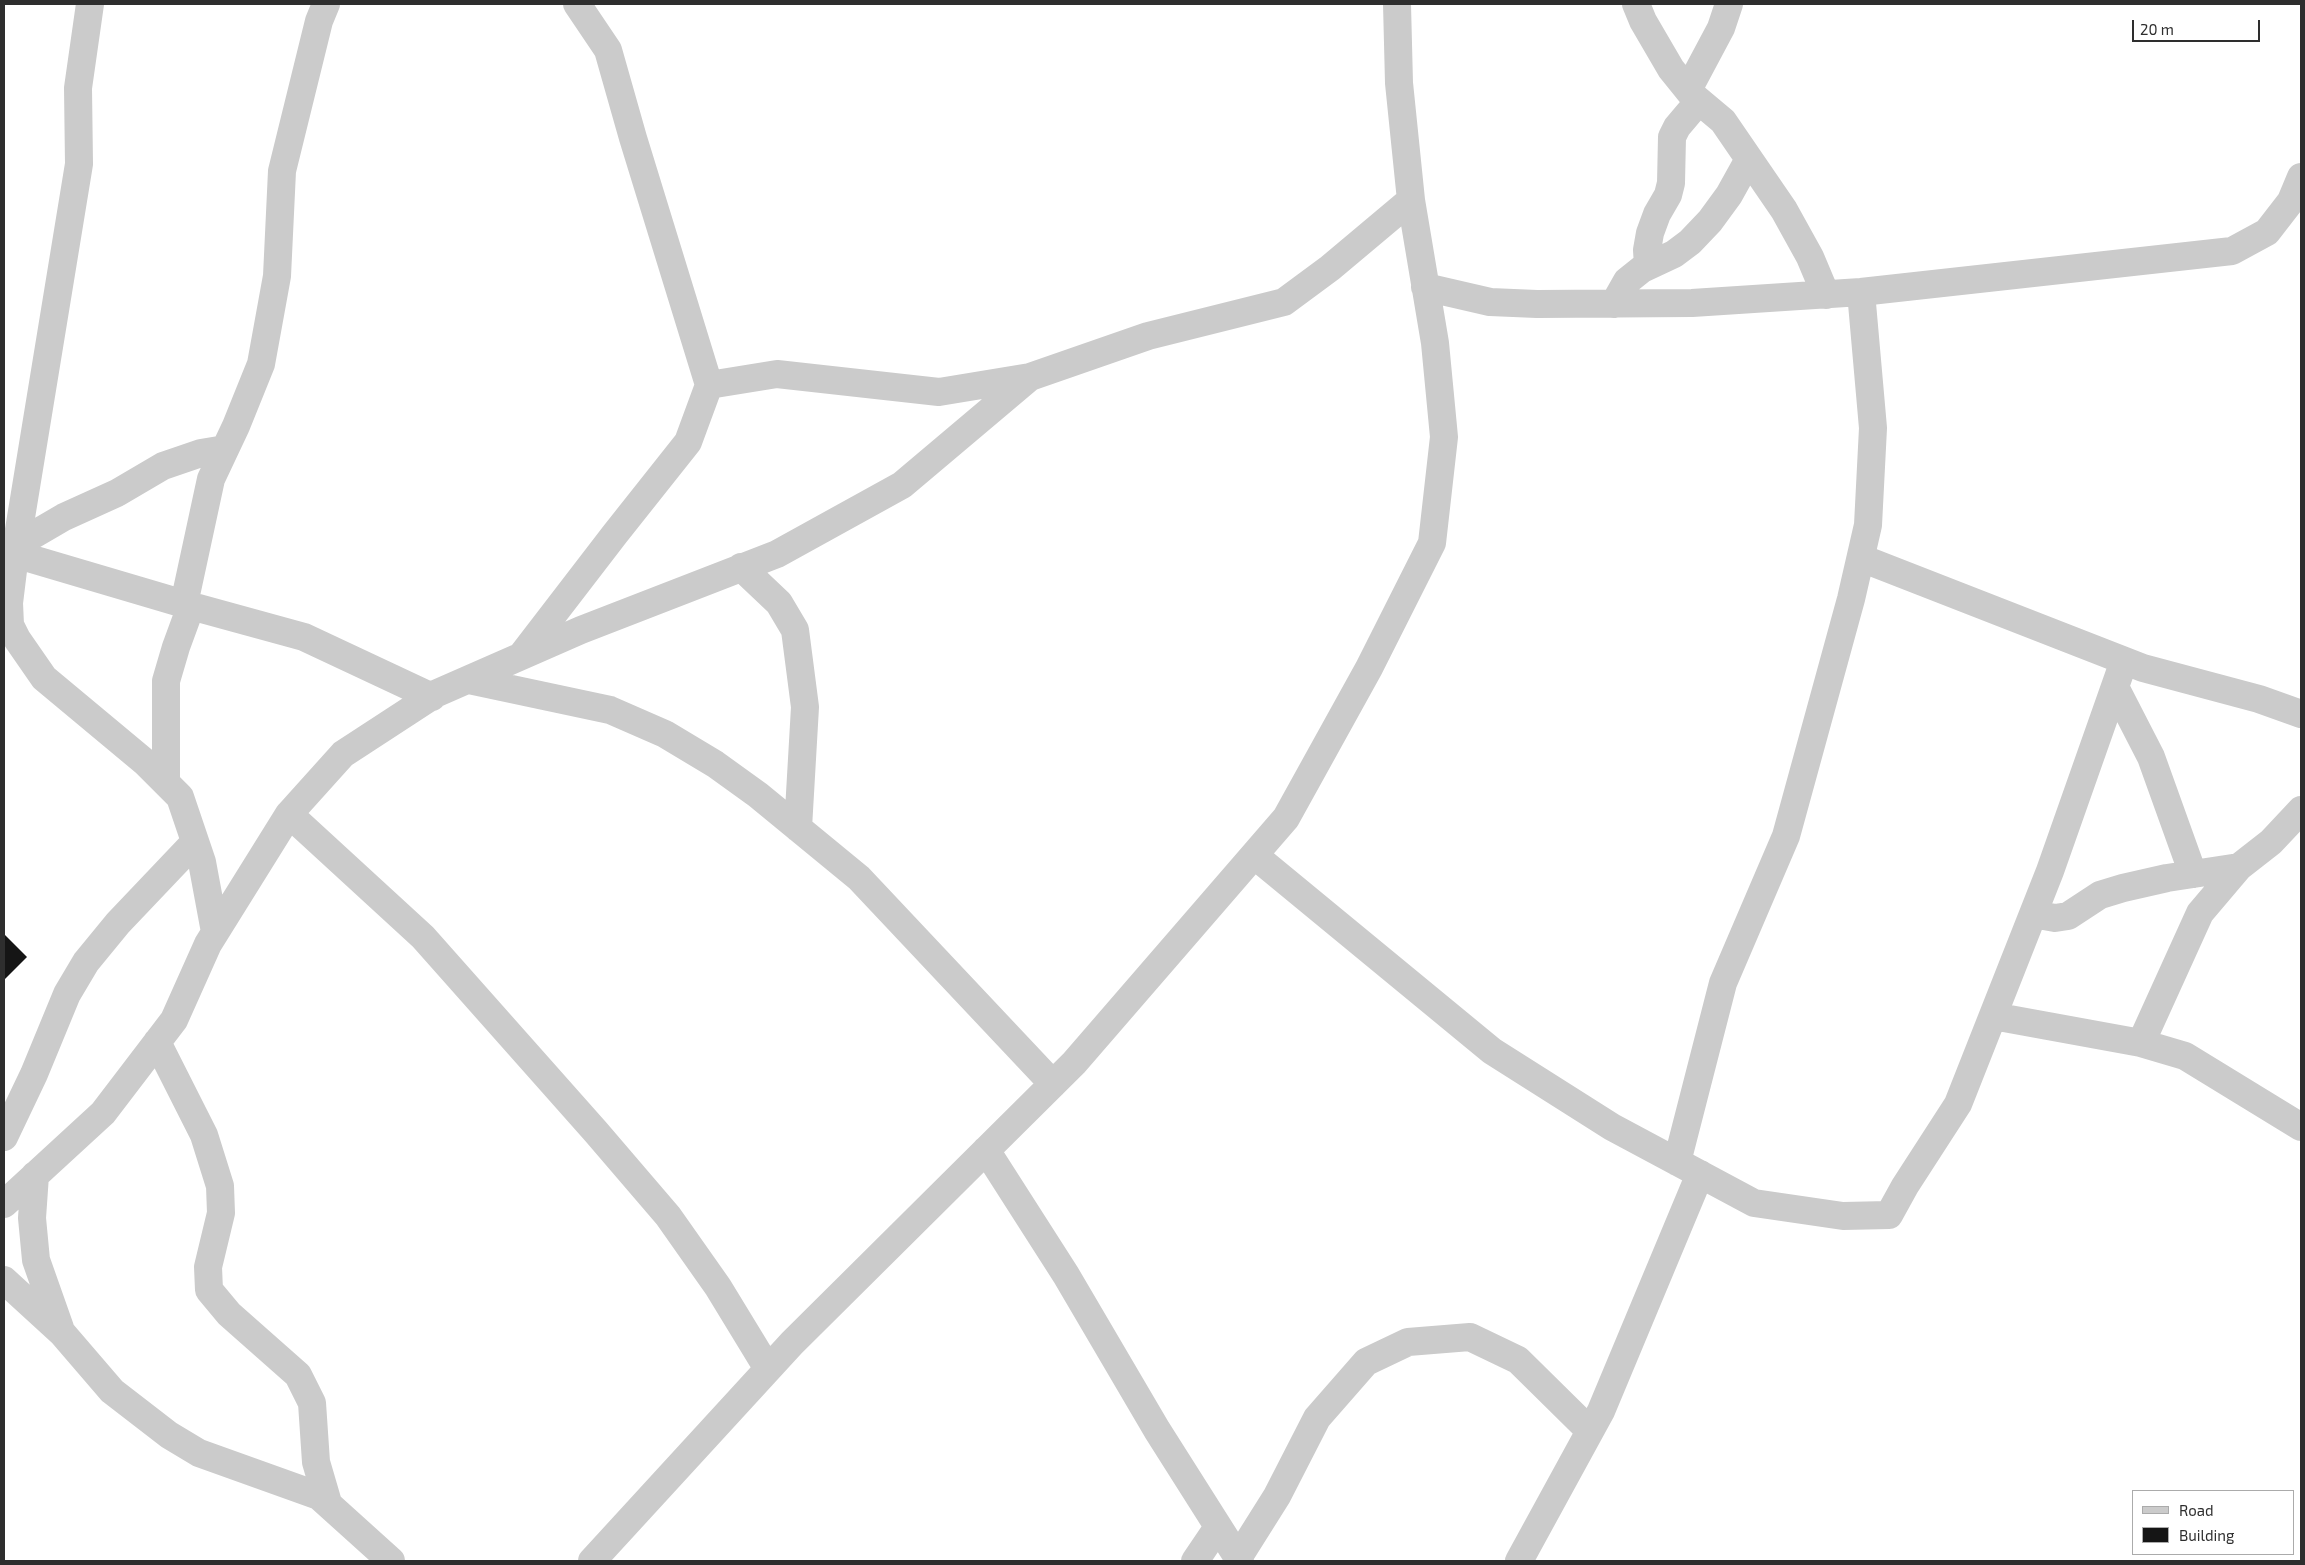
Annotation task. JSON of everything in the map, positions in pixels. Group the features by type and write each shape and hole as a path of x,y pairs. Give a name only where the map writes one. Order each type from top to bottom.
{"street":[{"path":"90,4 78,88 79,164 12,551 9,603 10,634 44,678 146,763 180,797 202,862 216,932"},
{"path":"166,783 166,681 188,605 211,479 261,364 276,276 282,171 319,21 326,4"},
{"path":"521,656 614,534 688,442 709,385 608,50 577,4"},
{"path":"592,1561 768,1369 1080,1055 1286,818 1369,668 1432,543 1444,437 1435,343 1411,200 1399,83 1397,4"},
{"path":"1636,4 1643,21 1671,69 1693,95 1723,121 1784,210 1810,256 1826,295"},
{"path":"1648,266 1647,250 1650,233 1657,214 1668,195 1671,183 1672,137 1693,95 1729,4"},
{"path":"1614,304 1627,281 1648,266 1674,254 1690,242 1710,221 1729,195 1749,159"},
{"path":"1425,287 1490,302 1614,304 1692,303 1862,292 2232,251 2267,232 2298,194"},
{"path":"709,385 777,374 939,392 1030,377 1148,336 1284,302 1330,268 1411,200"},
{"path":"1519,1561 1601,1411 1689,1168 1723,983 1786,836 1868,526 1873,428 1862,292"},
{"path":"4,1204 103,1113 174,1020 208,944 289,814 343,754 432,697 581,630 776,554 902,485 1030,377"},
{"path":"12,551 64,517 117,493 163,466 201,453 225,449"},
{"path":"12,551 188,605 304,637 432,697"},
{"path":"1861,558 2143,668 2259,699 2301,714"},
{"path":"742,567 779,603 795,630 805,707 798,828"},
{"path":"1254,855 1492,1051 1612,1128 1754,1203 1843,1216 1889,1216 1905,1186 1958,1104 2033,914 2124,661"},
{"path":"469,680 610,710 665,734 715,764 859,878 1053,1084"},
{"path":"2115,687 2151,757 2193,874"},
{"path":"2141,1043 2200,913 2239,867 2271,842 2301,810"},
{"path":"289,814 423,937 596,1132 668,1216 718,1287 768,1369"},
{"path":"4,1136 34,1074 67,994 86,962 118,923 195,842"},
{"path":"2033,914 2055,918 2068,916 2100,895 2149,882 2239,867"},
{"path":"1993,1016 2141,1043 2185,1056 2301,1127"},
{"path":"157,1042 204,1135 220,1186 221,1213 208,1267 209,1290 229,1314 298,1375 312,1403 316,1462 328,1503"},
{"path":"986,1150 1066,1275 1157,1430 1239,1560 1277,1496 1317,1418 1366,1362 1408,1342 1470,1337 1518,1360 1590,1431"},
{"path":"34,1175 32,1218 36,1260 63,1334"},
{"path":"4,1280 63,1334 112,1391 168,1435 199,1453 319,1496 391,1561"},
{"path":"1195,1561 1218,1527"}],"building":[{"path":"4,934 27,957 4,980"}]}
